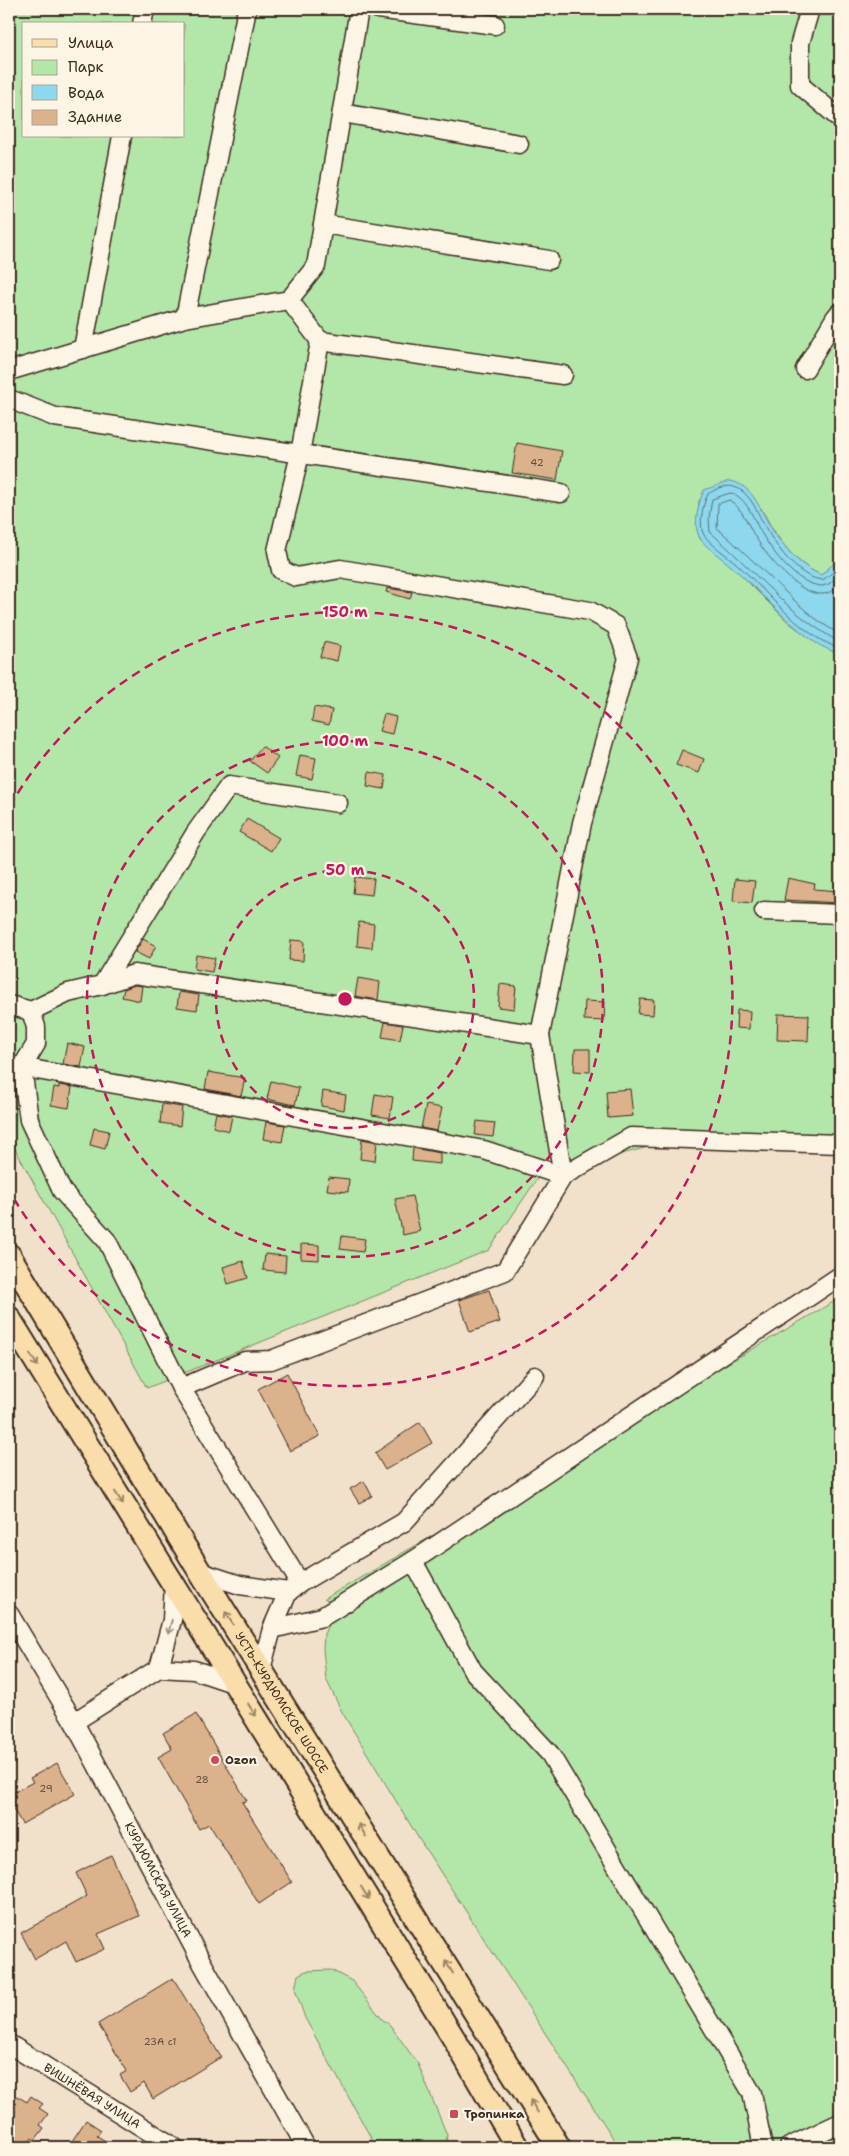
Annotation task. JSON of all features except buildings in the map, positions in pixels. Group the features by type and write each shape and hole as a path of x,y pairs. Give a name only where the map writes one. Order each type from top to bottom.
{"main road":[{"name":"УСТЬ-КУРДЮМСКОЕ ШОССЕ","path":"9,1255 200,1572 559,2147"},
{"path":"9,1318 456,2042 517,2147"}],"street":[{"path":"142,22 145,9"},
{"path":"185,318 247,9"},
{"path":"9,371 185,318 289,300 316,266 359,9"},
{"path":"378,9 495,25"},
{"path":"810,9 800,43 800,86 840,119"},
{"path":"342,113 519,144"},
{"path":"83,349 122,138"},
{"path":"323,224 549,260"},
{"path":"289,300 320,341 562,375"},
{"path":"805,369 840,312"},
{"path":"320,341 300,454 277,551 281,570 296,577 340,569 590,611 616,626 628,658 582,823 540,1035 563,1176"},
{"path":"9,399 55,417 561,493"},
{"path":"102,985 196,832 229,786 338,803"},
{"path":"764,911 840,914"},
{"path":"10,1007 31,1011 68,993 102,985 134,974 540,1035"},
{"path":"16,1066 36,1044 36,1026 31,1011"},
{"path":"16,1066 484,1150 563,1176"},
{"path":"16,1066 29,1120 62,1190 107,1241 181,1388 294,1588"},
{"path":"181,1388 244,1361 271,1360 505,1271 563,1176 631,1137 840,1144"},
{"path":"272,1629 322,1617 413,1561 840,1276"},
{"path":"261,1669 272,1629 294,1588 404,1522 535,1376"},
{"path":"413,1561 473,1671 550,1754 752,2093 763,2147"},
{"path":"200,1572 240,1585 294,1588"},
{"path":"159,1668 172,1620 174,1584"},
{"name":"КУРДЮМСКАЯ УЛИЦА","path":"9,1614 74,1722 201,1961 306,2147"},
{"path":"74,1722 159,1668 194,1670 236,1684"},
{"name":"ВИШНЁВАЯ УЛИЦА","path":"9,2044 174,2147"},
{"path":"789,2147 840,2123"}],"green space":[{"path":"9,9 840,9 840,558 821,575 811,570 786,547 761,508 699,500 697,529 700,539 733,567 788,622 815,642 840,655 840,1136 705,1132 539,1176 489,1250 147,1388 9,1138"},
{"path":"840,1298 840,2147 619,2147 419,1839 342,1712 326,1679 323,1649 324,1634 329,1622 343,1609 324,1599"},
{"path":"331,1970 352,1981 382,2019 390,2025 418,2064 447,2135 446,2147 376,2147 305,2018 295,1989 298,1975 306,1971"}],"water":[{"path":"729,481 738,483 751,493 778,538 788,551 806,567 821,575 840,558 840,655 816,643 802,632 731,566 709,549 700,538 696,520 704,490"}],"place":[{"name":"Ozon","path":"215,1760"},
{"name":"Тропинка","path":"454,2114"}]}
